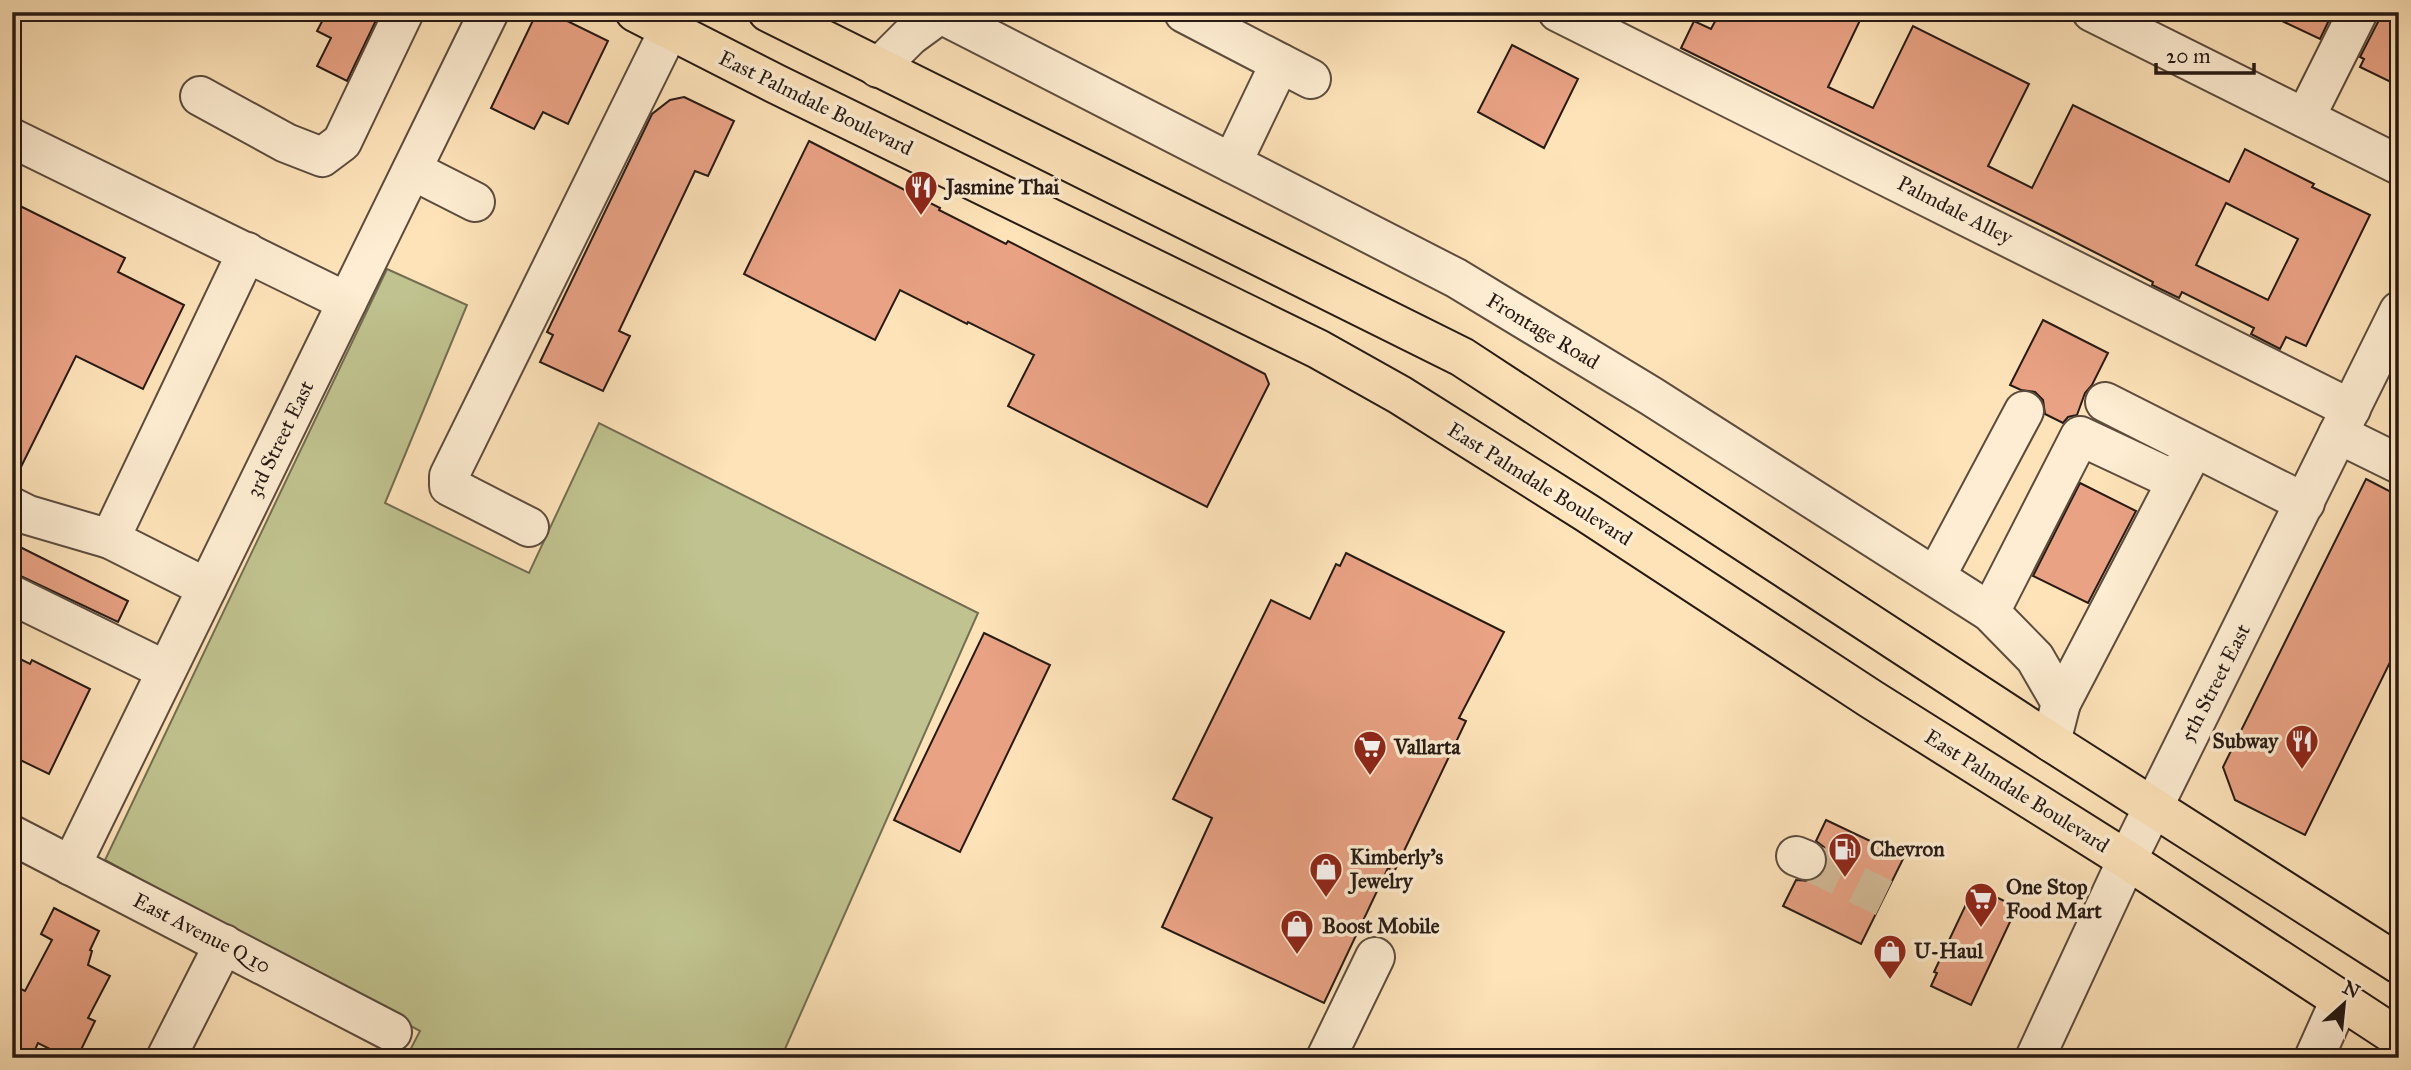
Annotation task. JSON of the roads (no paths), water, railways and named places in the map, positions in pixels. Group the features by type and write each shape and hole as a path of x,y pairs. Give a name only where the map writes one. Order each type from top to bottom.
{"highway":[{"name":"East Palmdale Boulevard","path":"635,12 1341,362 1400,395 1587,513 1871,699 2127,860 2399,1038"},
{"path":"768,12 1462,357 2051,742 2399,964"}],"street":[{"path":"200,96 286,143 322,157 342,142 404,12"},
{"name":"3rd Street East","path":"71,866 489,12"},
{"name":"Palmdale Alley","path":"1558,12 2345,421 2399,464"},
{"path":"2092,12 2399,165"},
{"path":"2305,118 2358,12"},
{"path":"878,68 910,36 939,13"},
{"name":"Frontage Road","path":"939,13 987,23 1232,163 1456,278 1651,396 1990,612 2035,658 2061,704"},
{"path":"1184,13 1295,71 1232,163"},
{"path":"529,527 449,486 449,476 669,30"},
{"path":"12,138 347,302"},
{"path":"412,170 475,202"},
{"path":"110,539 247,252"},
{"name":"5th Street East","path":"2035,1058 2127,860 2399,311"},
{"path":"2105,402 2305,503"},
{"path":"1936,576 2024,411"},
{"path":"1990,612 2080,436 2176,481"},
{"path":"2051,742 2061,704 2194,448"},
{"path":"12,508 110,539 206,589"},
{"path":"12,594 165,670"},
{"name":"East Avenue Q 10","path":"12,835 392,1032"},
{"path":"166,1058 224,944"},
{"path":"1326,1058 1375,957"},
{"path":"2314,1058 2340,1000"}],"tunnel":[{"path":"1806,860 1884,898"}],"place":[{"name":"Jasmine Thai","path":"921,217"},
{"name":"Subway","path":"2302,771"},
{"name":"Vallarta","path":"1370,777"},
{"name":"Chevron","path":"1845,879"},
{"name":"Kimberly's Jewelry","path":"1326,899"},
{"name":"One Stop Food Mart","path":"1981,929"},
{"name":"Boost Mobile","path":"1297,956"},
{"name":"U-Haul","path":"1890,981"}]}
